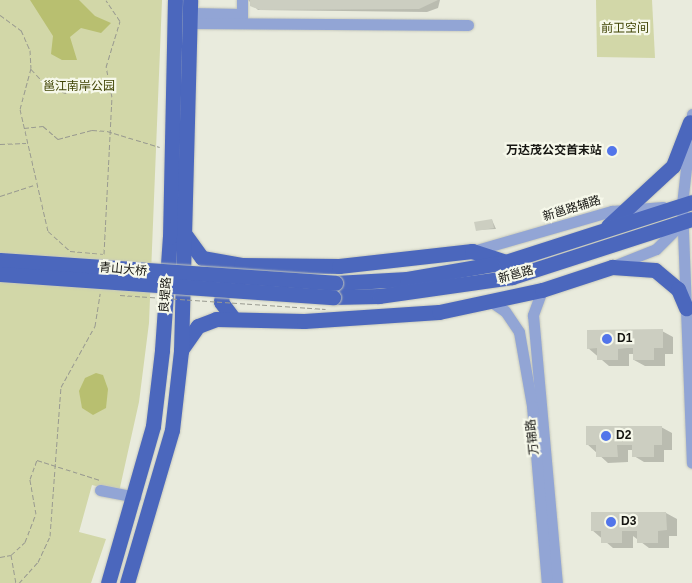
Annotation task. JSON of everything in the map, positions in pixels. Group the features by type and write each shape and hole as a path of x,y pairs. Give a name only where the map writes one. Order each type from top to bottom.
{"main road":[{"name":"良堤路","path":"108,583 135,497 153,426 162,350 171,176 175,0"},
{"name":"良堤路","path":"128,583 172,430 181,351 186,234 190,12"},
{"path":"598,234 630,210 673,166 691,118"},
{"path":"171,176 187,176"},
{"name":"新邕路","path":"334,296 441,273 505,262 598,234 687,204"},
{"name":"新邕路","path":"334,296 425,290 512,277 687,220"},
{"path":"186,234 202,258 241,265 339,266 472,251 505,262"},
{"path":"441,273 472,251"},
{"name":"青山大桥","path":"0,260 334,296"},
{"path":"233,318 221,302 221,289 225,276 241,265"},
{"path":"181,351 198,326 233,318 394,318 542,290 612,267 655,270 678,289 686,308"},
{"name":"青山大桥","path":"0,274 334,296"},
{"path":"425,290 490,301"}],"street":[{"path":"242,0 242,19"},
{"path":"190,12 242,19 468,25"},
{"path":"691,118 687,204 686,308 692,463"},
{"name":"新邕路辅路","path":"472,251 630,210 687,204"},
{"path":"612,267 656,250 687,220"},
{"name":"万锦路","path":"542,290 533,315 557,583"},
{"name":"万锦路","path":"490,301 514,320 519,332 532,406 547,583"},
{"path":"100,490 135,497"}],"path":[{"path":"103,262 107,131 112,97 106,67 120,21 106,0"},
{"path":"0,15 21,30 31,68 48,87 65,93 94,80 108,81"},
{"path":"31,68 20,109 34,184 48,231 70,251 104,254"},
{"path":"23,128 43,126 58,139 92,130 107,131 162,147"},
{"path":"0,144 26,143"},
{"path":"0,196 34,184"},
{"path":"19,583 38,562 50,536 61,387 95,326 100,289"},
{"path":"96,293 106,293"},
{"path":"116,294 334,296"},
{"path":"0,557 11,555 25,542 36,514 30,479 37,460 102,480 100,490"},
{"path":"11,555 16,583"}],"green space":[{"name":"邕江南岸公园","path":"0,0 162,0 149,323 139,402 119,492 92,485 79,532 106,539 91,583 0,583"},
{"name":"前卫空间","path":"596,0 652,0 655,58 597,57"}],"shaded area":[{"path":"30,0 79,0 95,16 111,23 101,33 81,28 70,37 77,60 62,60 51,54 53,36"},
{"path":"96,373 103,375 108,389 106,408 93,415 82,408 79,391 85,378"}],"building":[{"path":"250,0 438,0 419,9 260,10 250,6"},
{"path":"492,219 494,228 476,231 474,222"},
{"path":"663,329 663,348 654,348 654,360 633,360 633,348 627,348 618,349 618,360 597,360 597,348 587,349 587,330"},
{"path":"586,426 662,426 662,445 654,445 654,457 632,457 632,445 617,445 618,457 596,457 596,445 586,445"},
{"path":"591,512 666,512 667,530 658,531 658,543 637,543 637,531 622,531 622,543 601,543 601,531 591,531"}],"place":[{"name":"万达茂公交首末站","path":"612,151"},
{"name":"D1","path":"607,339"},
{"name":"D2","path":"606,436"},
{"name":"D3","path":"611,522"}]}
